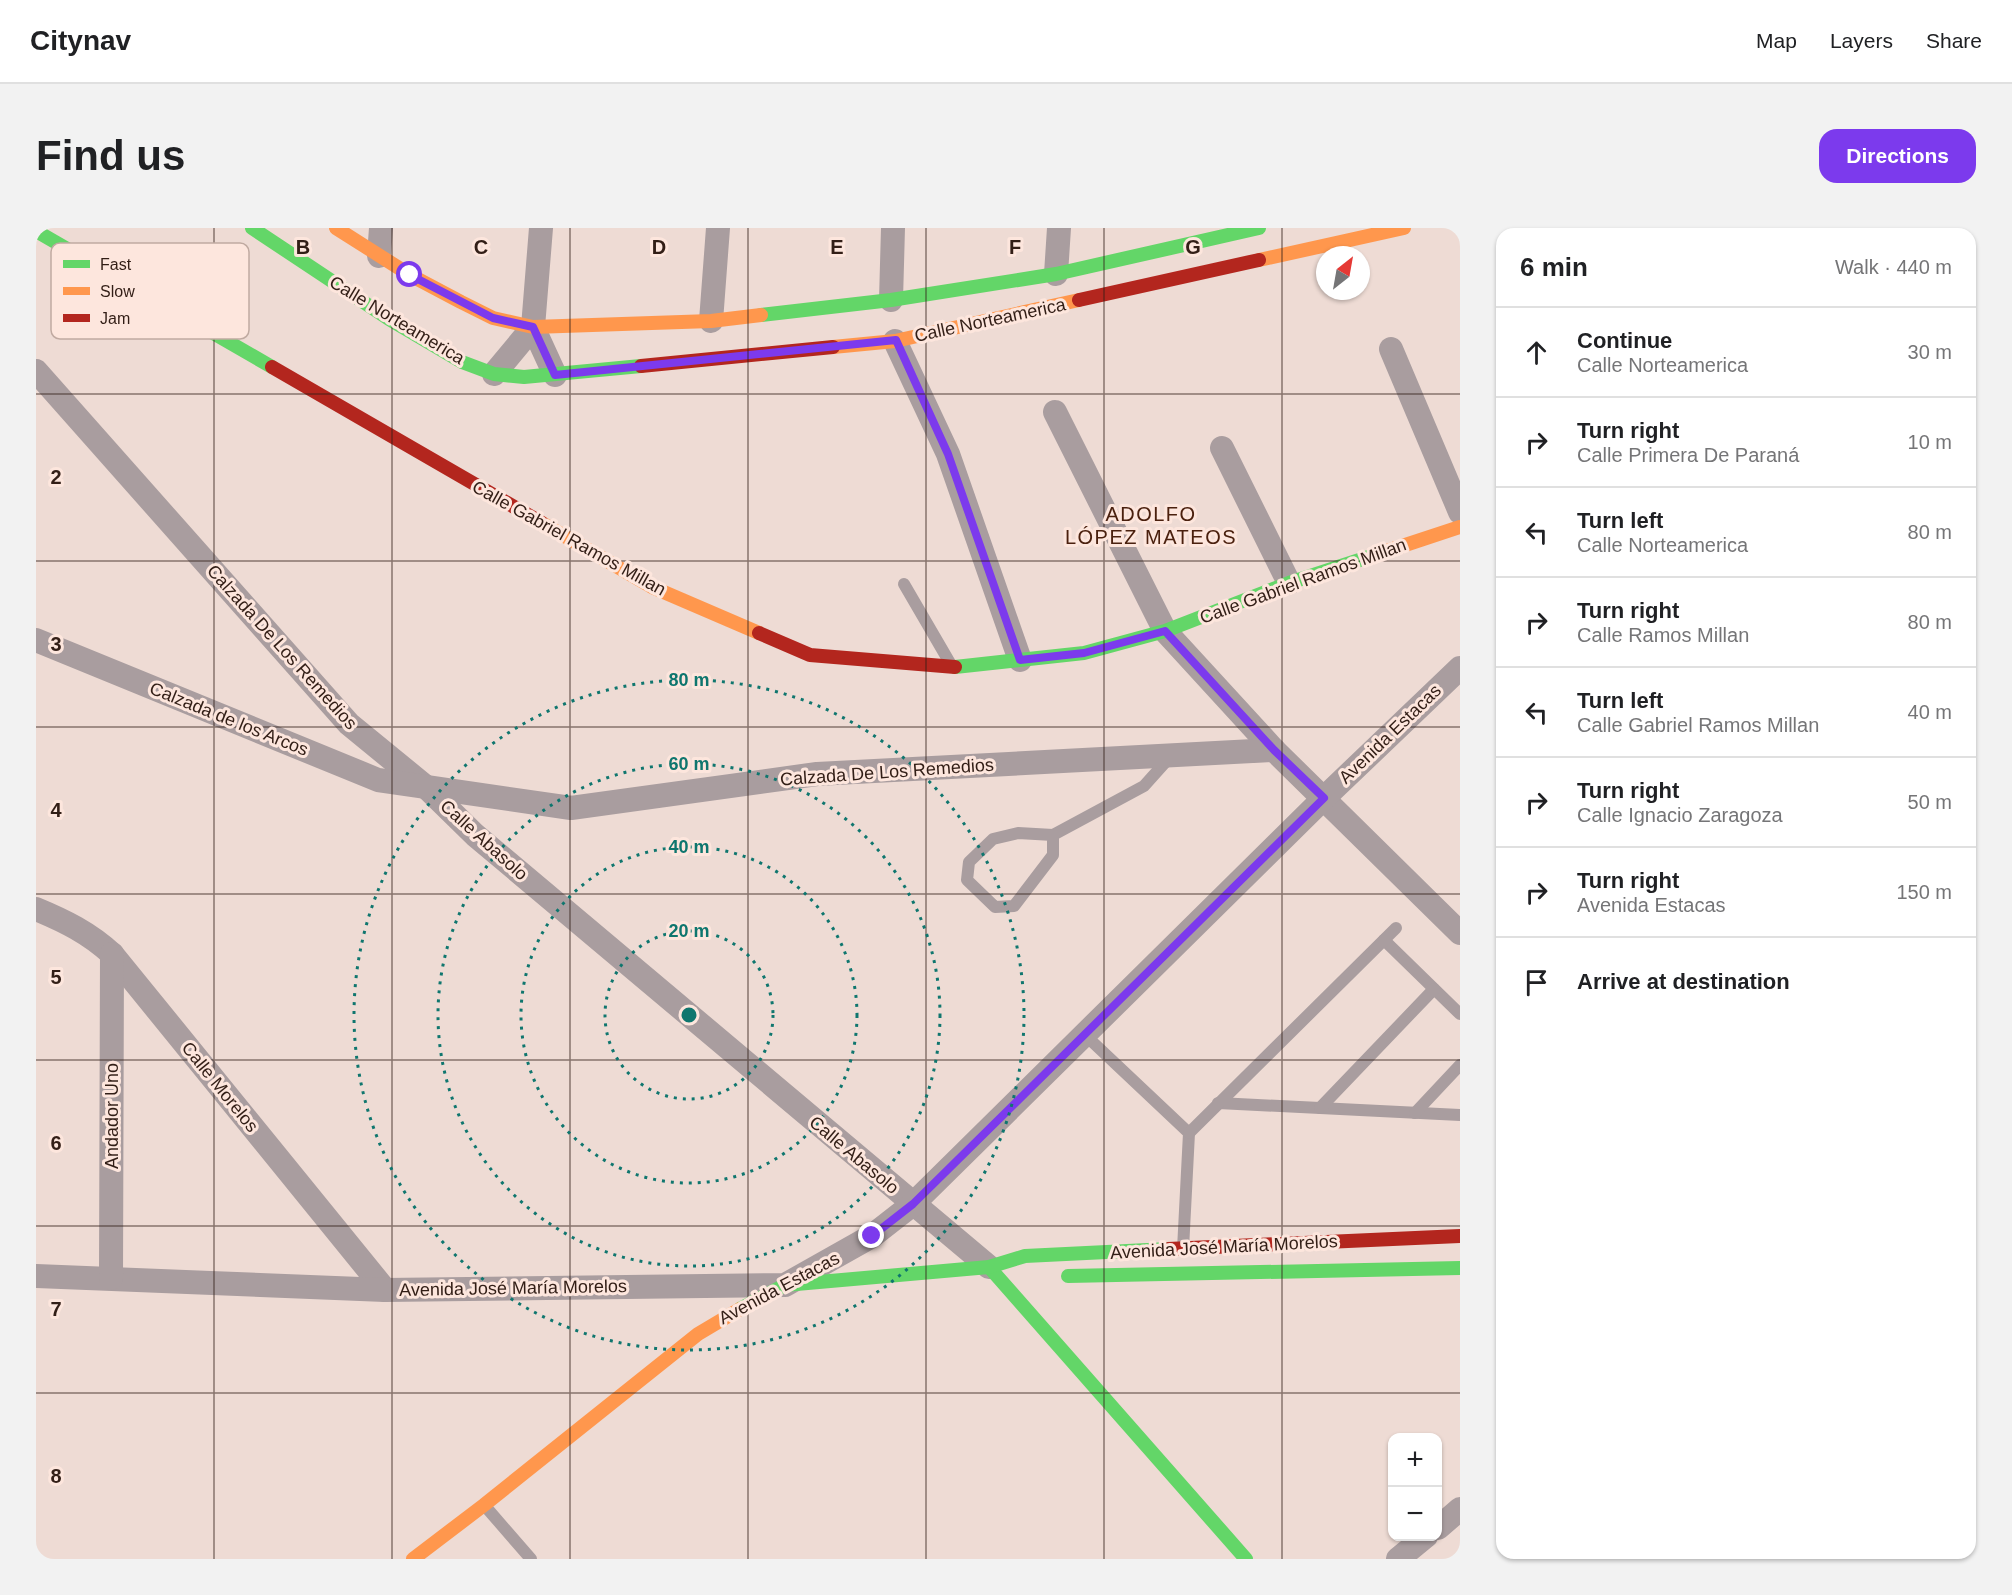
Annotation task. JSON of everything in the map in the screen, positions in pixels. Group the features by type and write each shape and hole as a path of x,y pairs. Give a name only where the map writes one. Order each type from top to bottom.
{"main road":[{"name":"Calle Norteamerica","path":"252,228 389,319 462,362 495,374 524,377 896,340 1404,228"},
{"name":"Calle Norteamerica","path":"336,228 410,275 493,318 533,327 711,321 891,300 1056,274 1201,235 1259,228"},
{"name":"Calle Gabriel Ramos Millan","path":"36,231 57,243"},
{"name":"Calle Gabriel Ramos Millan","path":"223,339 652,587 810,655 952,667 1084,653 1165,631 1289,583 1460,527"},
{"name":"Avenida José María Morelos","path":"785,1285 989,1267 1025,1256 1460,1236"},
{"name":"Avenida José María Morelos","path":"989,1267 1019,1273"},
{"name":"Calle Abasolo","path":"989,1267 1246,1559"},
{"name":"Avenida José María Morelos","path":"1051,1276 1460,1268"},
{"name":"Avenida Estacas","path":"413,1559 698,1334 785,1285"}],"street":[{"path":"379,256 381,228"},
{"path":"542,228 533,327 555,375"},
{"path":"711,321 718,228"},
{"path":"891,300 893,228"},
{"path":"1056,274 1059,228"},
{"path":"495,374 533,327"},
{"path":"896,340 948,454 1020,660"},
{"path":"1390,348 1460,512"},
{"name":"Calzada De Los Remedios","path":"36,371 349,724 426,787 571,808 817,774 1274,750"},
{"path":"1054,412 1165,631 1274,750 1460,933"},
{"path":"1222,448 1289,583"},
{"name":"Calzada de los Arcos","path":"36,640 378,780 426,787"},
{"name":"Avenida Estacas","path":"785,1285 872,1236 913,1204 1324,798 1460,668"},
{"name":"Calle Abasolo","path":"426,787 475,835 989,1267"},
{"name":"Calle Morelos","path":"36,909 74,925 112,954 385,1290"},
{"name":"Andador Uno","path":"111,1278 112,954"},
{"name":"Avenida José María Morelos","path":"36,1276 385,1290 785,1285"},
{"path":"1442,1524 1460,1509"},
{"path":"1398,1559 1420,1541"}],"lane":[{"path":"904,584 952,667"},
{"path":"1053,835 1053,855 1014,906 995,907 967,880 969,862 993,839 1018,833 1053,835 1144,786 1171,756"},
{"path":"1183,1249 1189,1133 1396,928"},
{"path":"1384,940 1460,1014"},
{"path":"1320,1108 1434,988"},
{"path":"1084,1034 1189,1133"},
{"path":"1415,1113 1460,1065"},
{"path":"1218,1103 1460,1115"},
{"path":"484,1505 531,1559"}],"traffic: fast":[{"path":"252,228 389,319 462,362 494,374 524,377 641,366"},
{"path":"761,315 891,300 1056,274 1259,228"},
{"path":"36,231 57,243"},
{"path":"223,339 272,367"},
{"path":"955,667 1084,653 1165,631 1289,583 1384,552"},
{"path":"740,1309 785,1285 989,1267 1025,1256 1168,1249"},
{"path":"989,1267 1246,1559"},
{"path":"1068,1276 1460,1268"}],"traffic: slow":[{"path":"336,228 410,275 461,302 493,318 533,327 711,321 761,315"},
{"path":"1259,260 1404,228"},
{"path":"833,347 895,341 1079,300"},
{"path":"542,523 652,587 759,633"},
{"path":"1384,552 1460,527"},
{"path":"413,1559 698,1334 740,1309"}],"traffic: jam":[{"path":"1079,300 1259,260"},
{"path":"641,366 833,347"},
{"path":"272,367 542,523"},
{"path":"759,633 810,655 955,667"},
{"path":"1168,1249 1460,1236"}],"district":[{"name":"ADOLFO LÓPEZ MATEOS","path":"1151,526"}],"route":[{"path":"410,275 493,318 533,327 555,375 896,340 948,454 1020,660 1084,653 1165,631 1274,750 1324,798 913,1204 872,1236"}]}
